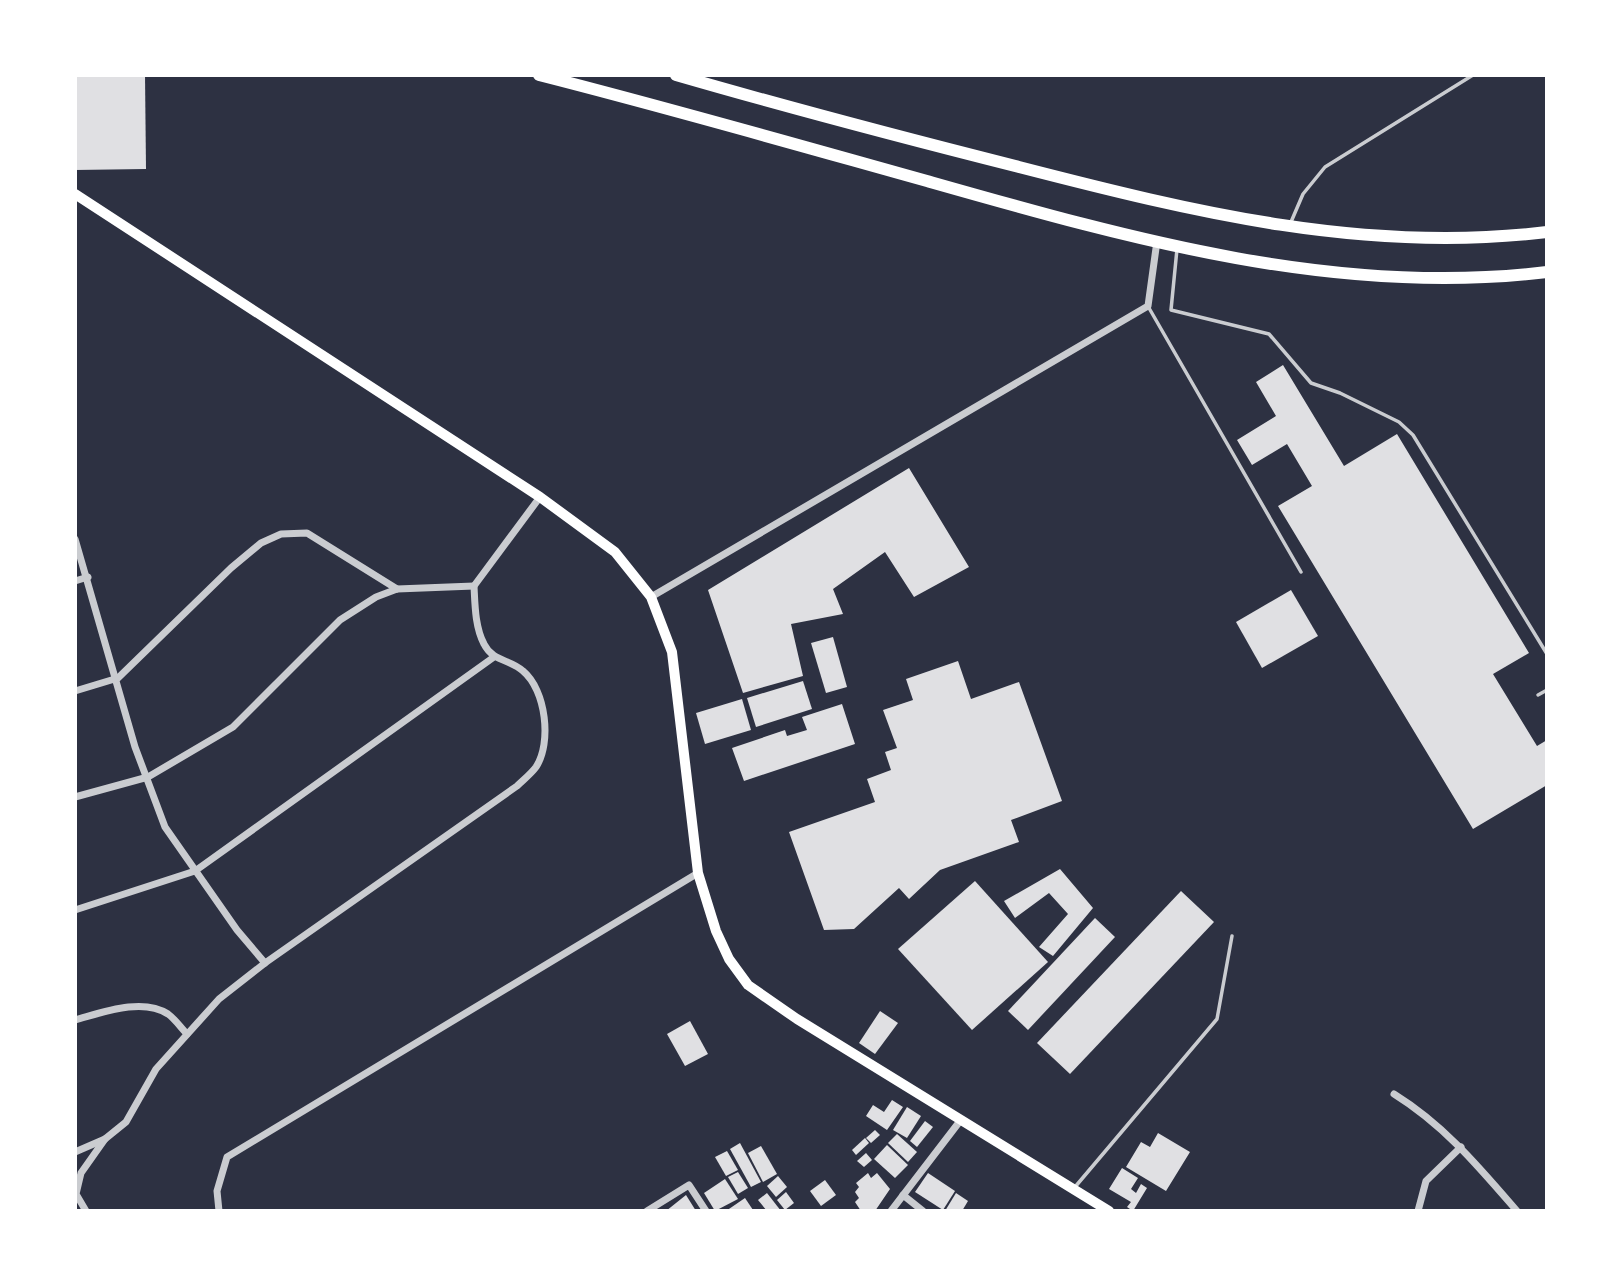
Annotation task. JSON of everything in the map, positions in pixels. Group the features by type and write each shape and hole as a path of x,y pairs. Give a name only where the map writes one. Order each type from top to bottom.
{"highway":[{"path":"539,75 991,199 1178,246 1314,270 1383,277 1468,277 1547,272"},
{"path":"676,75 822,117 1216,216 1376,238 1447,239 1547,232"}],"main road":[{"path":"75,194 540,497 615,552 651,597 673,652 698,873 716,931 729,959 748,985 960,1121 1109,1211"}],"street":[{"path":"651,597 1148,306 1157,241"},
{"path":"75,1152 105,1139 126,1122 156,1069 219,999 265,963 517,786 536,767 542,753 543,710 535,688 523,670 494,657 484,644 478,625 474,586 540,497"},
{"path":"75,691 118,678 231,568 261,543 281,534 307,533 397,589"},
{"path":"75,538 118,678 135,747 165,827 265,963"},
{"path":"75,581 88,577"},
{"path":"75,797 148,778 233,727 340,620 376,597 397,589 474,586"},
{"path":"75,910 195,871 494,657"},
{"path":"219,1211 218,1183 227,1157 698,873"},
{"path":"75,1020 114,1009 145,1007 167,1013 187,1034"},
{"path":"1394,1094 1429,1117 1461,1147 1517,1211"},
{"path":"891,1211 960,1121"},
{"path":"86,1211 76,1194 81,1173 105,1139"},
{"path":"1418,1211 1426,1181 1461,1147"},
{"path":"647,1211 689,1185 706,1211"},
{"path":"903,1195 923,1211"}],"lane":[{"path":"1289,227 1303,194 1325,167 1473,75"},
{"path":"1178,246 1171,310 1269,334 1311,383 1340,393 1406,428 1440,474 1547,654"},
{"path":"1148,306 1301,572"},
{"path":"1538,695 1547,690"},
{"path":"1073,1188 1217,1019 1232,936"}],"building":[{"path":"145,75 146,169 75,170 75,76"},
{"path":"1283,365 1344,466 1397,434 1529,653 1493,674 1537,746 1547,740 1547,785 1473,829 1278,506 1312,486 1287,444 1252,465 1237,440 1276,416 1256,382"},
{"path":"909,468 969,567 914,597 885,552 833,589 843,614 791,624 803,676 743,693 708,590"},
{"path":"1291,590 1318,636 1262,668 1236,622"},
{"path":"833,637 847,687 826,693 811,643"},
{"path":"958,661 971,699 1019,682 1062,801 1011,820 1019,842 940,870 909,899 899,888 854,929 824,930 789,832 875,802 867,779 891,770 885,752 897,748 883,710 913,700 906,679"},
{"path":"803,681 812,709 756,727 747,698"},
{"path":"742,699 751,730 705,744 696,713"},
{"path":"842,704 855,744 744,781 732,748 785,730 787,736 807,730 802,717"},
{"path":"1060,869 1093,908 1053,956 1039,947 1068,914 1049,893 1015,918 1004,901"},
{"path":"975,881 1048,962 972,1030 898,949"},
{"path":"1181,891 1214,922 1070,1074 1037,1043"},
{"path":"1095,918 1115,937 1028,1030 1008,1011"},
{"path":"880,1011 898,1023 875,1054 859,1043"},
{"path":"690,1021 708,1054 685,1066 667,1034"},
{"path":"892,1100 903,1107 887,1130 866,1116 873,1105 884,1112"},
{"path":"907,1107 921,1116 907,1138 893,1130"},
{"path":"925,1121 933,1127 917,1147 910,1141"},
{"path":"875,1130 880,1135 871,1143 866,1138"},
{"path":"1158,1133 1190,1152 1166,1191 1126,1167 1141,1142 1150,1147"},
{"path":"897,1134 917,1152 908,1162 888,1143"},
{"path":"865,1138 869,1143 856,1155 852,1150"},
{"path":"740,1143 761,1182 751,1187 730,1149"},
{"path":"887,1145 908,1165 895,1178 874,1159"},
{"path":"761,1146 777,1174 763,1182 748,1153"},
{"path":"727,1151 738,1170 726,1176 715,1157"},
{"path":"866,1153 872,1160 864,1167 857,1161"},
{"path":"1122,1168 1138,1178 1131,1189 1136,1193 1141,1184 1147,1188 1133,1211 1127,1207 1131,1202 1109,1189"},
{"path":"738,1172 748,1188 738,1194 728,1177"},
{"path":"868,1173 871,1178 877,1173 890,1189 875,1211 861,1211 855,1202 859,1198 855,1192 859,1187 856,1183"},
{"path":"928,1173 955,1191 943,1210 915,1192"},
{"path":"778,1176 787,1187 776,1197 767,1186"},
{"path":"725,1179 738,1199 715,1211 704,1193"},
{"path":"825,1180 836,1195 821,1206 810,1191"},
{"path":"786,1192 794,1203 785,1210 777,1200"},
{"path":"767,1193 781,1211 767,1211 758,1200"},
{"path":"956,1193 968,1201 962,1211 945,1211"},
{"path":"686,1195 696,1211 666,1211"},
{"path":"745,1198 753,1210 726,1211"}]}
